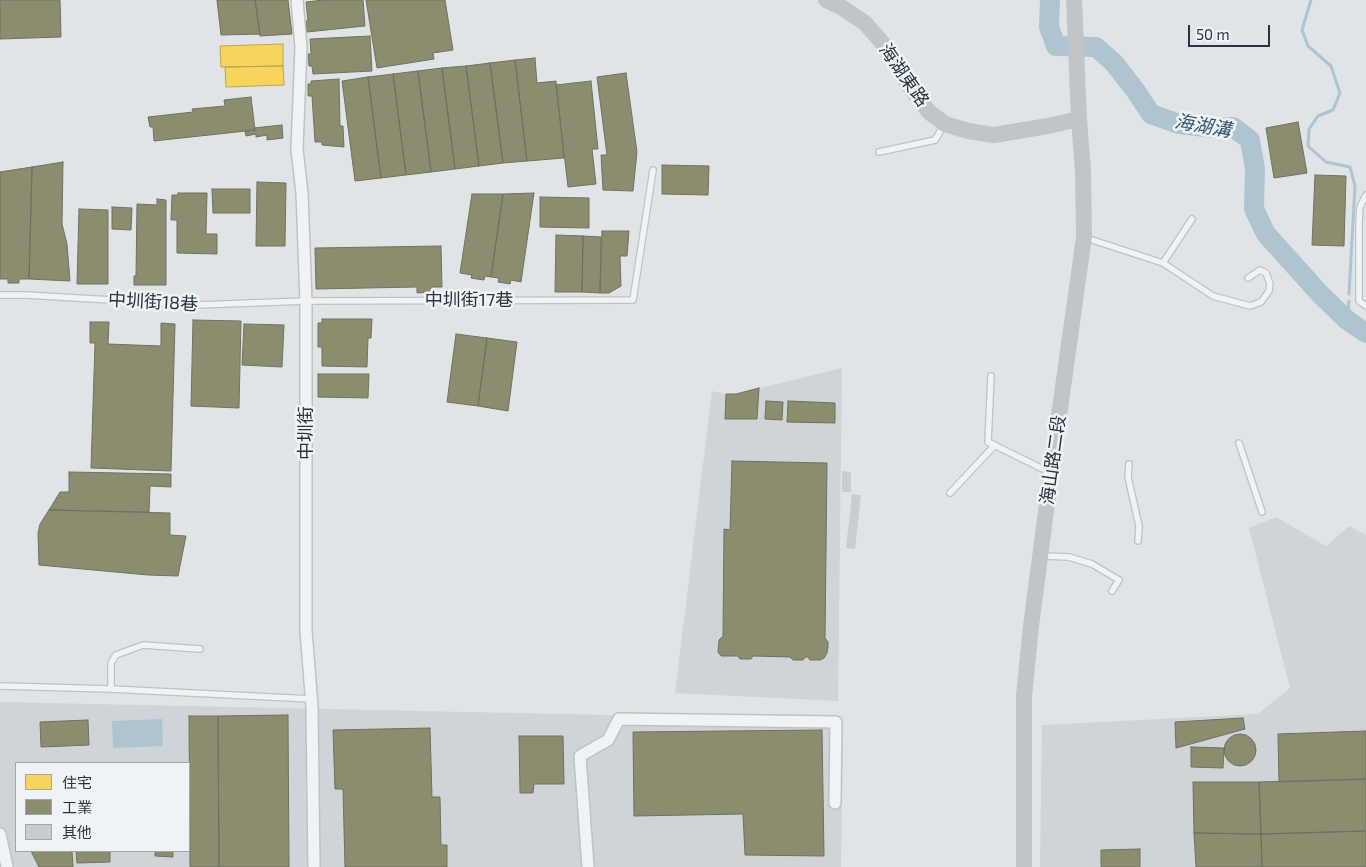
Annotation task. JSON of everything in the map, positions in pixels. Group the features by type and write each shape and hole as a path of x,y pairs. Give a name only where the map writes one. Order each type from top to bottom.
{"main road":[{"name":"海湖東路","path":"826,0 841,7 865,23 885,46 907,82 929,112 945,124 968,131 994,135 1079,119"},
{"name":"海山路二段","path":"1024,867 1024,696 1050,472 1084,237 1083,171 1074,0"}],"street":[{"name":"中圳街","path":"297,0 300,47 297,149 302,193 306,301 306,630 311,699 314,867"},
{"path":"588,867 580,756 608,740 619,719 836,722 835,803"},
{"path":"0,834 7,867"}],"lane":[{"path":"878,152 935,140 945,124"},
{"name":"中圳街17巷","path":"306,301 632,300 653,170"},
{"path":"1366,195 1360,207 1358,224 1359,301 1366,306"},
{"path":"1163,262 1192,219"},
{"path":"1084,237 1163,262 1213,296 1250,306 1262,302 1269,291 1270,284 1266,273 1260,270 1248,278"},
{"name":"中圳街18巷","path":"0,294 197,305 306,301"},
{"path":"991,376 988,442 1050,472"},
{"path":"1239,443 1262,512"},
{"path":"950,493 995,445"},
{"path":"1128,464 1128,477 1139,526 1138,541"},
{"path":"1040,556 1069,557 1092,564 1120,580 1112,591"},
{"path":"111,689 110,663 116,655 143,645 200,649"},
{"path":"0,686 111,689 311,699"}],"shaded area":[{"path":"842,368 838,701 675,693 712,391 731,395"},
{"path":"1276,517 1326,546 1349,526 1366,535 1366,867 1040,867 1042,725 1258,714 1290,688 1249,528"},
{"path":"0,702 843,720 841,867 0,867"}],"water":[{"path":"162,719 163,746 113,748 112,721"}],"building: 住宅":[{"path":"283,44 283,66 221,67 220,46"},
{"path":"283,66 284,85 226,87 225,67"}],"building: 工業":[{"path":"0,0 60,0 61,37 0,39"},
{"path":"217,0 255,0 260,34 221,35"},
{"path":"255,0 288,0 292,34 260,36"},
{"path":"363,0 365,26 307,32 305,21 308,21 306,2"},
{"path":"366,0 445,0 453,50 433,53 434,59 377,68"},
{"path":"370,36 372,71 313,74 312,66 309,66 308,54 311,54 310,39"},
{"path":"535,58 537,83 556,81 564,158 527,161 515,60"},
{"path":"515,60 527,161 503,163 490,63"},
{"path":"490,63 503,163 479,166 466,66"},
{"path":"466,66 479,166 455,169 442,68"},
{"path":"442,68 455,169 431,172 418,71"},
{"path":"418,71 431,172 406,175 393,74"},
{"path":"626,73 637,152 633,191 603,190 601,155 607,155 597,77"},
{"path":"393,74 406,175 381,178 368,77"},
{"path":"368,77 381,178 355,181 342,81"},
{"path":"339,79 340,126 343,126 344,147 322,145 322,142 315,142 312,96 308,96 308,84 311,84 311,81"},
{"path":"591,81 598,149 592,149 596,184 568,187 556,85"},
{"path":"251,97 255,130 154,141 153,127 150,127 148,117 193,112 192,109 225,106 224,100"},
{"path":"1298,122 1307,173 1274,178 1266,128"},
{"path":"282,125 283,138 267,140 267,135 256,137 256,134 246,136 245,131 255,130 254,128"},
{"path":"63,162 62,224 67,244 70,281 29,279 32,167"},
{"path":"662,165 709,166 708,195 662,194"},
{"path":"32,167 29,279 19,279 19,283 8,283 8,279 0,279 0,172"},
{"path":"1315,175 1346,176 1344,246 1312,245"},
{"path":"257,182 286,183 285,246 256,246"},
{"path":"212,189 250,189 250,213 213,213"},
{"path":"178,193 207,193 206,234 217,234 217,254 177,253 177,220 171,220 172,195 178,195"},
{"path":"534,193 521,282 511,280 510,284 498,282 499,278 491,277 503,194"},
{"path":"472,194 503,194 491,277 485,276 484,280 471,278 472,275 460,273"},
{"path":"540,197 589,198 589,228 540,227"},
{"path":"157,199 166,200 166,285 134,285 134,276 136,276 137,204 157,205"},
{"path":"112,207 132,208 131,230 112,229"},
{"path":"79,209 108,210 108,284 77,284"},
{"path":"602,231 629,231 627,256 620,256 621,286 609,293 600,293"},
{"path":"556,235 583,236 582,292 555,292"},
{"path":"583,236 601,237 600,293 582,292"},
{"path":"441,246 442,287 431,287 431,292 417,293 417,287 316,289 315,248"},
{"path":"322,319 372,319 371,338 368,338 367,367 322,366 322,347 318,347 318,323 322,323"},
{"path":"193,320 241,321 239,408 191,406"},
{"path":"90,322 109,322 108,344 161,346 161,323 175,324 171,471 91,468 95,343 90,343"},
{"path":"244,324 284,325 282,367 242,365"},
{"path":"456,334 487,338 478,406 447,402"},
{"path":"487,338 517,342 508,411 478,406"},
{"path":"318,374 369,374 368,398 318,397"},
{"path":"759,388 757,419 725,419 726,394 736,394"},
{"path":"766,401 783,402 782,420 765,419"},
{"path":"788,401 835,403 835,423 787,422"},
{"path":"732,461 827,463 825,638 828,642 828,647 824,658 820,660 810,660 808,657 805,657 803,660 793,660 790,657 753,656 751,659 740,659 738,656 721,656 718,652 719,640 723,636 724,529 730,530"},
{"path":"69,472 171,474 171,487 150,486 149,512 49,510 60,492 69,492"},
{"path":"49,510 170,513 170,535 186,536 178,576 39,565 38,533 40,524"},
{"path":"288,715 289,867 219,867 218,716"},
{"path":"189,716 218,716 219,867 190,867"},
{"path":"1243,718 1245,729 1176,748 1175,722"},
{"path":"88,720 89,745 41,747 40,722"},
{"path":"430,728 432,797 440,797 441,845 447,845 447,867 345,867 343,789 335,789 333,730"},
{"path":"822,730 824,856 745,855 743,814 634,816 633,732"},
{"path":"1366,731 1366,779 1279,782 1278,734"},
{"path":"1240,734 1252,738 1256,750 1252,762 1240,766 1228,762 1224,750 1228,738"},
{"path":"519,736 563,736 564,784 534,784 533,793 520,793"},
{"path":"1191,747 1224,748 1223,768 1191,767"},
{"path":"1366,779 1366,831 1261,834 1259,782"},
{"path":"1193,782 1259,782 1261,834 1194,833"},
{"path":"1366,831 1366,867 1262,867 1261,834"},
{"path":"1194,833 1261,834 1262,867 1196,867"},
{"path":"1140,849 1140,867 1101,867 1101,850"},
{"path":"32,852 72,852 73,867 39,867"},
{"path":"76,852 110,852 110,862 77,863"},
{"path":"155,852 173,852 173,857 155,856"}],"building: 其他":[{"path":"842,471 851,472 851,492 842,492"},
{"path":"852,494 861,495 855,549 846,548"}],"waterway":[{"name":"海湖溝","path":"1050,0 1049,27 1056,46 1096,47 1114,63 1151,114 1179,124 1214,128 1233,127 1250,140 1255,169 1254,209 1266,234 1321,295 1347,320 1366,333"},
{"path":"1311,0 1302,30 1308,46 1331,66 1340,93 1333,110 1318,116 1309,129 1308,146 1326,162 1350,167 1355,186 1349,294"},
{"path":"1347,320 1349,301"}]}
